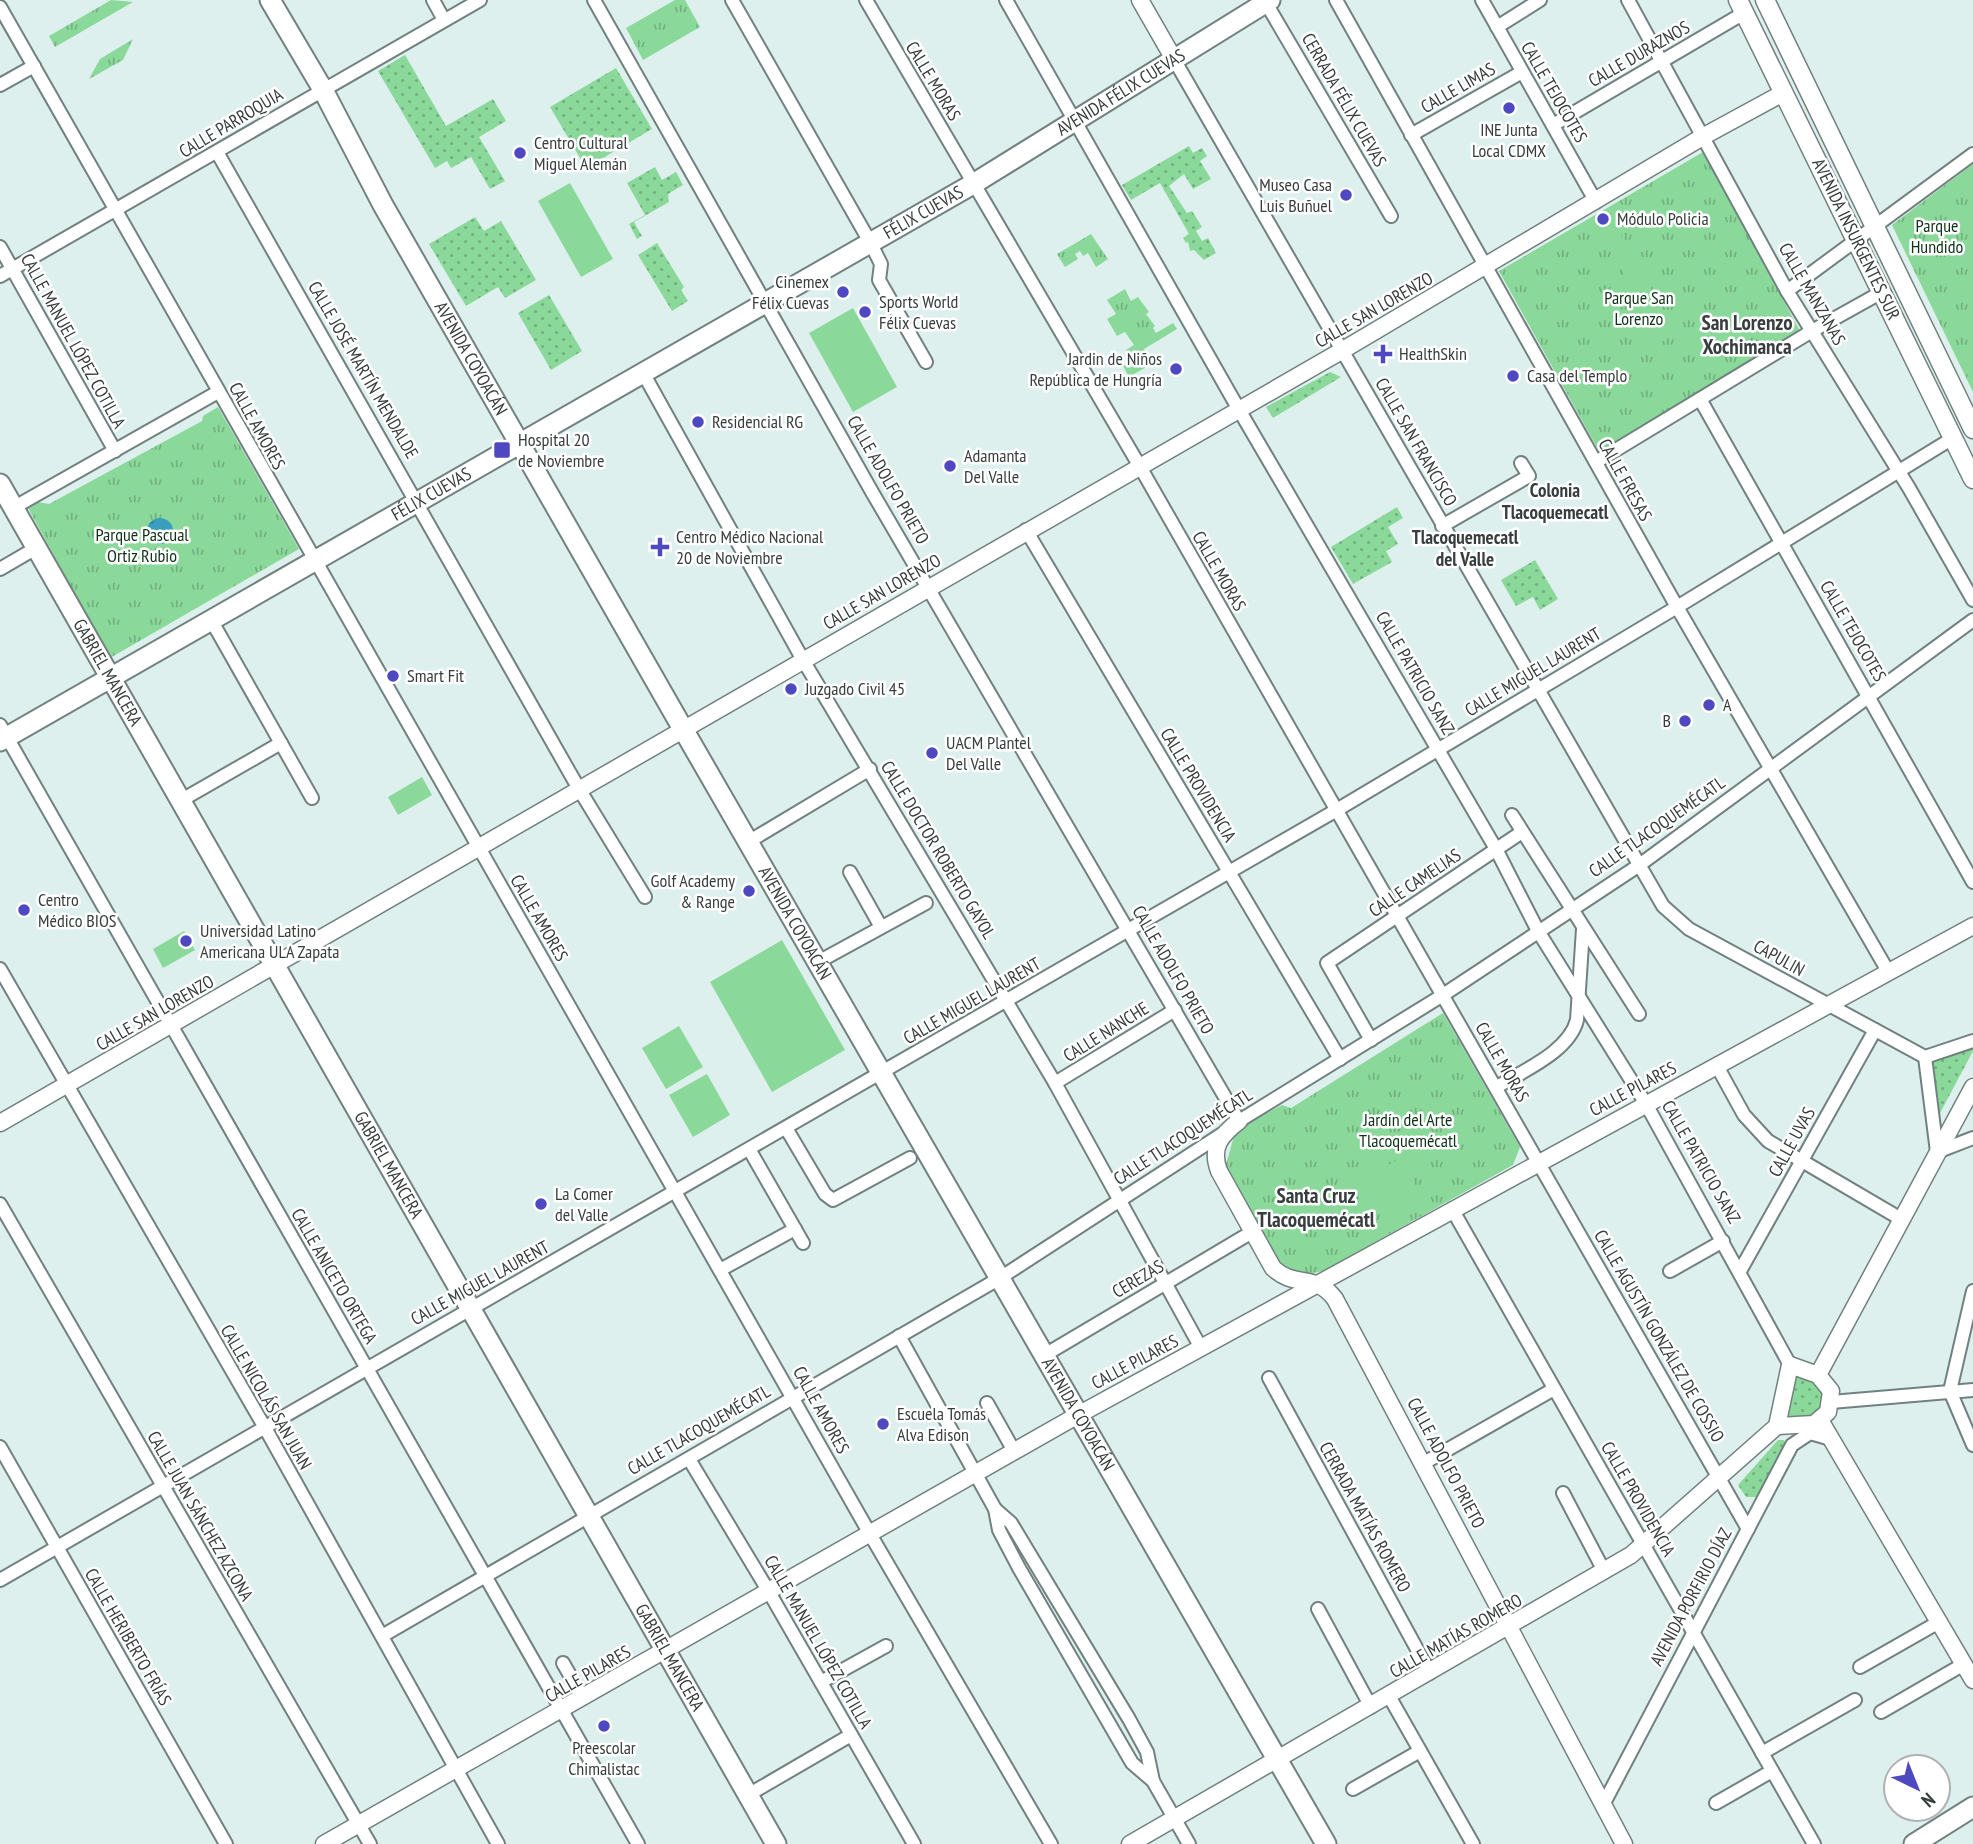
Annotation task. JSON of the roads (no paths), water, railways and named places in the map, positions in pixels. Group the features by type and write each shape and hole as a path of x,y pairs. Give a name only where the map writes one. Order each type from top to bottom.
{"main road":[{"name":"AVENIDA COYOACÁN","path":"270,0 322,88 383,205 520,440 683,729 1326,1844"},
{"name":"AVENIDA INSURGENTES SUR","path":"1765,0 1973,429"},
{"name":"AVENIDA FÉLIX CUEVAS","path":"973,184 1268,1"},
{"name":"AVENIDA INSURGENTES SUR","path":"1741,7 1973,479"},
{"name":"FÉLIX CUEVAS","path":"2,734 109,676 973,184"},
{"name":"GABRIEL MANCERA","path":"0,484 776,1844"},
{"path":"1914,1844 1973,1807"}],"street":[{"path":"433,0 444,20"},
{"name":"CALLE PARROQUIA","path":"0,276 117,211 322,88 480,0"},
{"name":"CALLE ADOLFO PRIETO","path":"594,0 928,587 1239,1121"},
{"path":"732,0 870,242 881,264 879,280 926,362"},
{"name":"CALLE MORAS","path":"866,0 1139,465 1538,1162"},
{"name":"CALLE PATRICIO SANZ","path":"1006,0 1238,408 1496,849 1538,931 1646,1104 1790,1365"},
{"name":"CALLE SAN FRANCISCO","path":"1140,0 1638,866"},
{"name":"CALLE FRESAS","path":"1336,0 1595,463 1889,973"},
{"name":"CALLE TEJOCOTES","path":"1482,0 1596,202"},
{"path":"1497,27 1540,0"},
{"name":"CALLE MANZANAS","path":"1628,0 1787,291 1898,471 1973,600"},
{"name":"CERRADA FÉLIX CUEVAS","path":"1268,1 1391,216"},
{"name":"CALLE AMORES","path":"0,7 478,848 794,1396 870,1534 1051,1844"},
{"name":"CALLE DURAZNOS","path":"1553,125 1663,60 1741,7"},
{"path":"0,85 34,66"},
{"name":"CALLE LIMAS","path":"1411,135 1522,72"},
{"name":"CALLE SAN LORENZO","path":"0,1123 1026,530 1343,350 1704,136 1783,93"},
{"name":"CALLE JOSÉ MARTÍN MENDALDE","path":"217,152 417,499 579,789 645,897"},
{"path":"1787,291 1973,154"},
{"name":"CALLE MANUEL LÓPEZ COTILLA","path":"0,247 115,451"},
{"path":"1595,463 1812,331 1882,292"},
{"name":"CALLE DOCTOR ROBERTO GAYOL","path":"642,371 803,660 1008,1000 1201,1348"},
{"path":"13,508 218,392"},
{"name":"CALLE TEJOCOTES","path":"1700,399 1871,697 1973,882"},
{"name":"CALLE MIGUEL LAURENT","path":"0,1580 365,1367 471,1310 1335,811 1783,543 1952,438"},
{"path":"1442,526 1529,476 1521,463"},
{"name":"CALLE PROVIDENCIA","path":"1026,530 1340,1059"},
{"path":"0,569 36,548"},
{"path":"210,618 312,798"},
{"name":"CALLE TLACOQUEMÉCATL","path":"382,1636 1000,1278 1119,1201 1209,1152 1222,1134 1239,1121 1443,995 1638,866 1973,620"},
{"name":"CALLE ANICETO ORTEGA","path":"2,734 638,1844"},
{"path":"180,801 281,743"},
{"path":"748,842 870,769"},
{"path":"1512,815 1639,1014"},
{"name":"CALLE CAMELIAS","path":"1371,1040 1327,963 1398,918 1522,832"},
{"name":"CAPULIN","path":"1638,866 1663,906 1689,929 1925,1056"},
{"path":"850,872 881,927"},
{"path":"818,962 926,902"},
{"name":"CALLE PILARES","path":"324,1844 1078,1415 1321,1284 1538,1162 1831,1006 1973,926"},
{"path":"1497,1087 1567,1038 1575,1026 1583,929"},
{"name":"CALLE NICOLÁS SAN JUAN","path":"0,968 66,1087 264,1426 498,1844"},
{"name":"CALLE NANCHE","path":"1055,1083 1175,1010"},
{"name":"CALLE UVAS","path":"1740,1271 1875,1030"},
{"path":"1937,1152 1925,1056 1973,1041"},
{"path":"1717,1066 1754,1129 1901,1219"},
{"path":"1818,1375 1973,1087"},
{"path":"786,1128 825,1194 834,1200 910,1158"},
{"path":"1937,1152 1973,1138"},
{"path":"750,1149 803,1244"},
{"path":"1209,1152 1252,1232 1280,1274 1287,1279 1321,1284"},
{"name":"CALLE AGUSTÍN GONZÁLEZ DE COSSIO","path":"1538,1162 1748,1529"},
{"name":"CALLE JUAN SÁNCHEZ AZCONA","path":"0,1204 370,1844"},
{"name":"CALLE PROVIDENCIA","path":"1452,1209 1814,1844"},
{"path":"720,1270 795,1229"},
{"name":"CEREZAS","path":"1043,1356 1252,1232"},
{"path":"1670,1271 1723,1241"},
{"name":"CALLE ADOLFO PRIETO","path":"1321,1284 1335,1298 1624,1844"},
{"path":"1973,1291 1950,1391 1973,1446"},
{"path":"899,1336 976,1473 995,1509 999,1530 1062,1642 1132,1763 1153,1781"},
{"path":"1790,1365 1818,1375 1831,1391 1831,1402 1820,1420 1806,1426 1777,1426 1790,1365"},
{"name":"CERRADA MATÍAS ROMERO","path":"1269,1378 1430,1673"},
{"path":"1424,1463 1553,1389"},
{"path":"1831,1402 1973,1390"},
{"path":"987,1403 1014,1451"},
{"path":"1820,1420 1973,1680"},
{"name":"CALLE MATÍAS ROMERO","path":"1130,1844 1510,1628 1646,1546 1777,1426"},
{"name":"AVENIDA PORFIRIO DÍAZ","path":"1604,1805 1792,1445 1810,1433 1831,1439"},
{"name":"CALLE HERIBERTO FRÍAS","path":"0,1447 226,1844"},
{"name":"CALLE MANUEL LÓPEZ COTILLA","path":"689,1459 914,1844"},
{"path":"1563,1493 1604,1572"},
{"path":"995,1509 1012,1524 1129,1719 1147,1752 1153,1781 1189,1844"},
{"path":"1020,1568 1034,1560"},
{"path":"1318,1609 1371,1707"},
{"path":"1860,1667 1939,1622"},
{"path":"1062,1642 1077,1632"},
{"path":"821,1682 886,1646"},
{"path":"563,1663 583,1698"},
{"path":"1881,1712 1964,1664"},
{"path":"1389,1696 1472,1844"},
{"path":"1762,1753 1855,1700"},
{"path":"1112,1729 1129,1719"},
{"path":"748,1795 852,1735"},
{"path":"1353,1789 1420,1751"},
{"path":"1716,1803 1772,1771"}],"water":[{"path":"160,518 169,522 173,531 169,540 160,544 151,540 147,531 151,522"}],"place":[{"name":"INE Junta Local CDMX","path":"1509,108"},
{"name":"Centro Cultural Miguel Alemán","path":"520,153"},
{"name":"Museo Casa Luis Buñuel","path":"1346,195"},
{"name":"Módulo Policia","path":"1603,219"},
{"name":"Cinemex Félix Cuevas","path":"843,292"},
{"name":"Sports World Félix Cuevas","path":"865,312"},
{"name":"HealthSkin","path":"1383,354"},
{"name":"Jardin de Niños República de Hungría","path":"1176,369"},
{"name":"Casa del Templo","path":"1513,376"},
{"name":"Residencial RG","path":"698,422"},
{"name":"Hospital 20 de Noviembre","path":"502,450"},
{"name":"Adamanta Del Valle","path":"950,466"},
{"name":"Centro Médico Nacional 20 de Noviembre","path":"660,547"},
{"name":"Smart Fit","path":"393,676"},
{"name":"Juzgado Civil 45","path":"791,689"},
{"name":"A","path":"1709,705"},
{"name":"B","path":"1685,721"},
{"name":"UACM Plantel Del Valle","path":"932,753"},
{"name":"Golf Academy & Range","path":"749,891"},
{"name":"Centro Médico BIOS","path":"24,910"},
{"name":"Universidad Latino Americana ULA Zapata","path":"186,941"},
{"name":"La Comer del Valle","path":"541,1204"},
{"name":"Escuela Tomás Alva Edison","path":"883,1424"},
{"name":"Preescolar Chimalistac","path":"604,1726"}],"district":[{"name":"San Lorenzo Xochimanca","path":"1747,335"},
{"name":"Colonia Tlacoquemecatl","path":"1555,501"},
{"name":"Tlacoquemecatl del Valle","path":"1465,548"},
{"name":"Santa Cruz Tlacoquemécatl","path":"1316,1208"}],"park label":[{"name":"Parque Hundido","path":"1937,236"},
{"name":"Parque San Lorenzo","path":"1639,308"},
{"name":"Parque Pascual Ortiz Rubio","path":"142,545"},
{"name":"Jardín del Arte Tlacoquemécatl","path":"1408,1130"}]}
